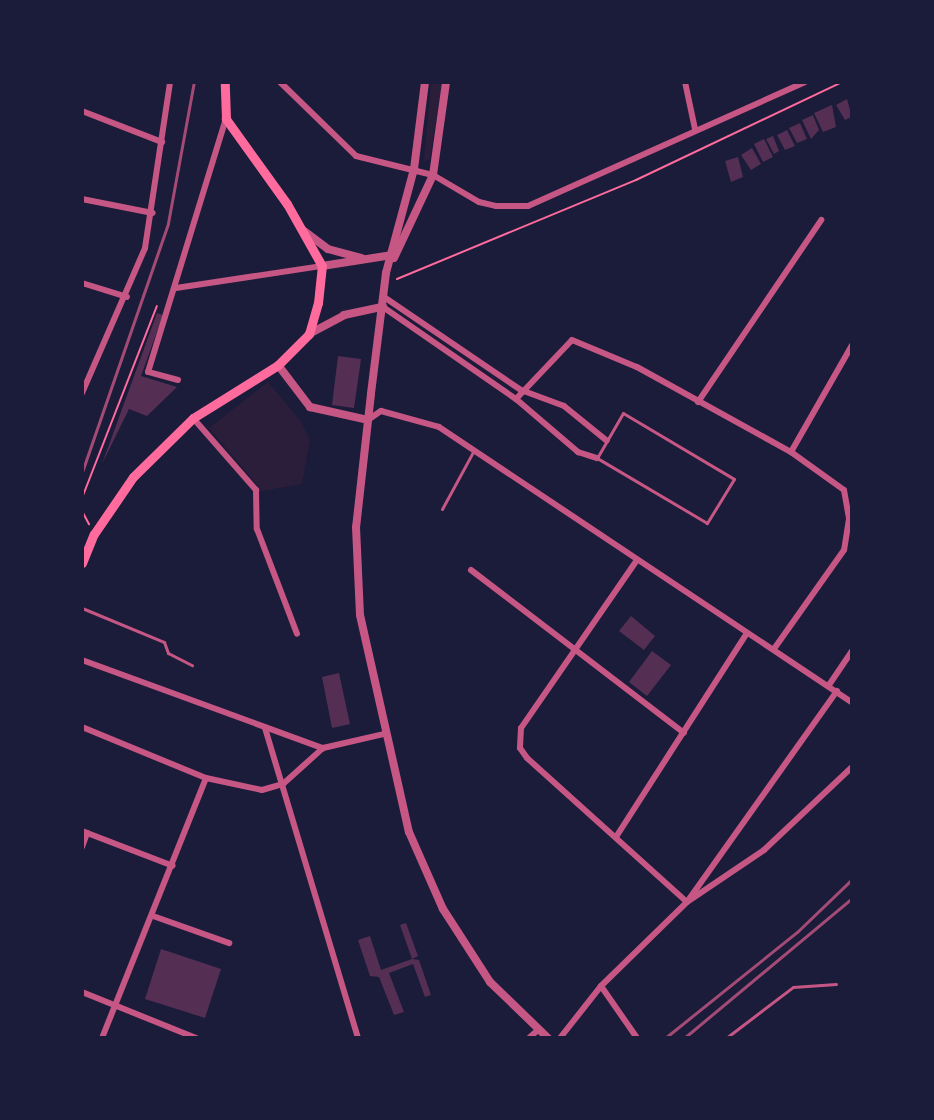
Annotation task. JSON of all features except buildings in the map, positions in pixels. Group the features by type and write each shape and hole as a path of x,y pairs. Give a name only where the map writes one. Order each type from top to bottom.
{"main road":[{"path":"82,563 94,534 133,477 193,418 278,365 309,334 322,266 304,231 226,119 225,82"}],"street":[{"path":"82,393 127,297 153,213 170,82"},
{"path":"280,82 356,156 371,164 414,169 433,175 479,202 528,206 695,129 754,109 805,82"},
{"path":"425,82 414,169 386,285 368,420 356,527 360,615 384,734 409,832 443,909 490,982 548,1038"},
{"path":"384,302 393,255 433,175 446,82"},
{"path":"685,82 695,129"},
{"path":"82,111 162,142"},
{"path":"178,380 148,372 226,119"},
{"path":"82,199 153,213"},
{"path":"698,402 821,220"},
{"path":"304,231 328,249 366,259"},
{"path":"176,288 393,255"},
{"path":"82,283 127,297"},
{"path":"309,334 344,315 384,302"},
{"path":"384,302 521,390 564,406 607,441"},
{"path":"384,302 516,399 578,452 597,458"},
{"path":"516,399 521,390 572,340 637,367 791,452 844,490 849,519 844,550 774,649"},
{"path":"791,452 852,345"},
{"path":"278,365 310,407 368,420 381,411 439,427 852,702"},
{"path":"193,418 256,490 257,529 297,634"},
{"path":"637,560 521,728 520,748 687,902"},
{"path":"471,570 684,733"},
{"path":"616,837 747,633"},
{"path":"829,685 852,651"},
{"path":"82,660 323,748"},
{"path":"560,1038 601,986 687,902 837,691"},
{"path":"82,727 206,778 262,790 283,784 323,748 384,734"},
{"path":"265,728 358,1038"},
{"path":"687,902 764,850 852,767"},
{"path":"102,1038 206,778"},
{"path":"82,847 84,832 173,866"},
{"path":"153,916 229,943"},
{"path":"601,986 637,1038"},
{"path":"82,992 196,1038"},
{"path":"529,1038 538,1030"}],"lane":[{"path":"623,413 734,479 707,523 597,458 623,413"},
{"path":"442,509 474,450"},
{"path":"82,608 164,642 168,653 192,665"},
{"path":"726,1038 793,987 836,984"}],"path":[{"path":"386,285 636,180 842,82"},
{"path":"82,498 157,306"},
{"path":"82,511 94,534"}],"shaded area":[{"path":"431,82 442,82 430,159 424,162"},
{"path":"268,382 300,420 310,440 302,484 262,491 209,428"}],"railway":[{"path":"82,472 168,223 194,82"},
{"path":"665,1038 797,932 852,879"},
{"path":"684,1038 852,898"}]}
